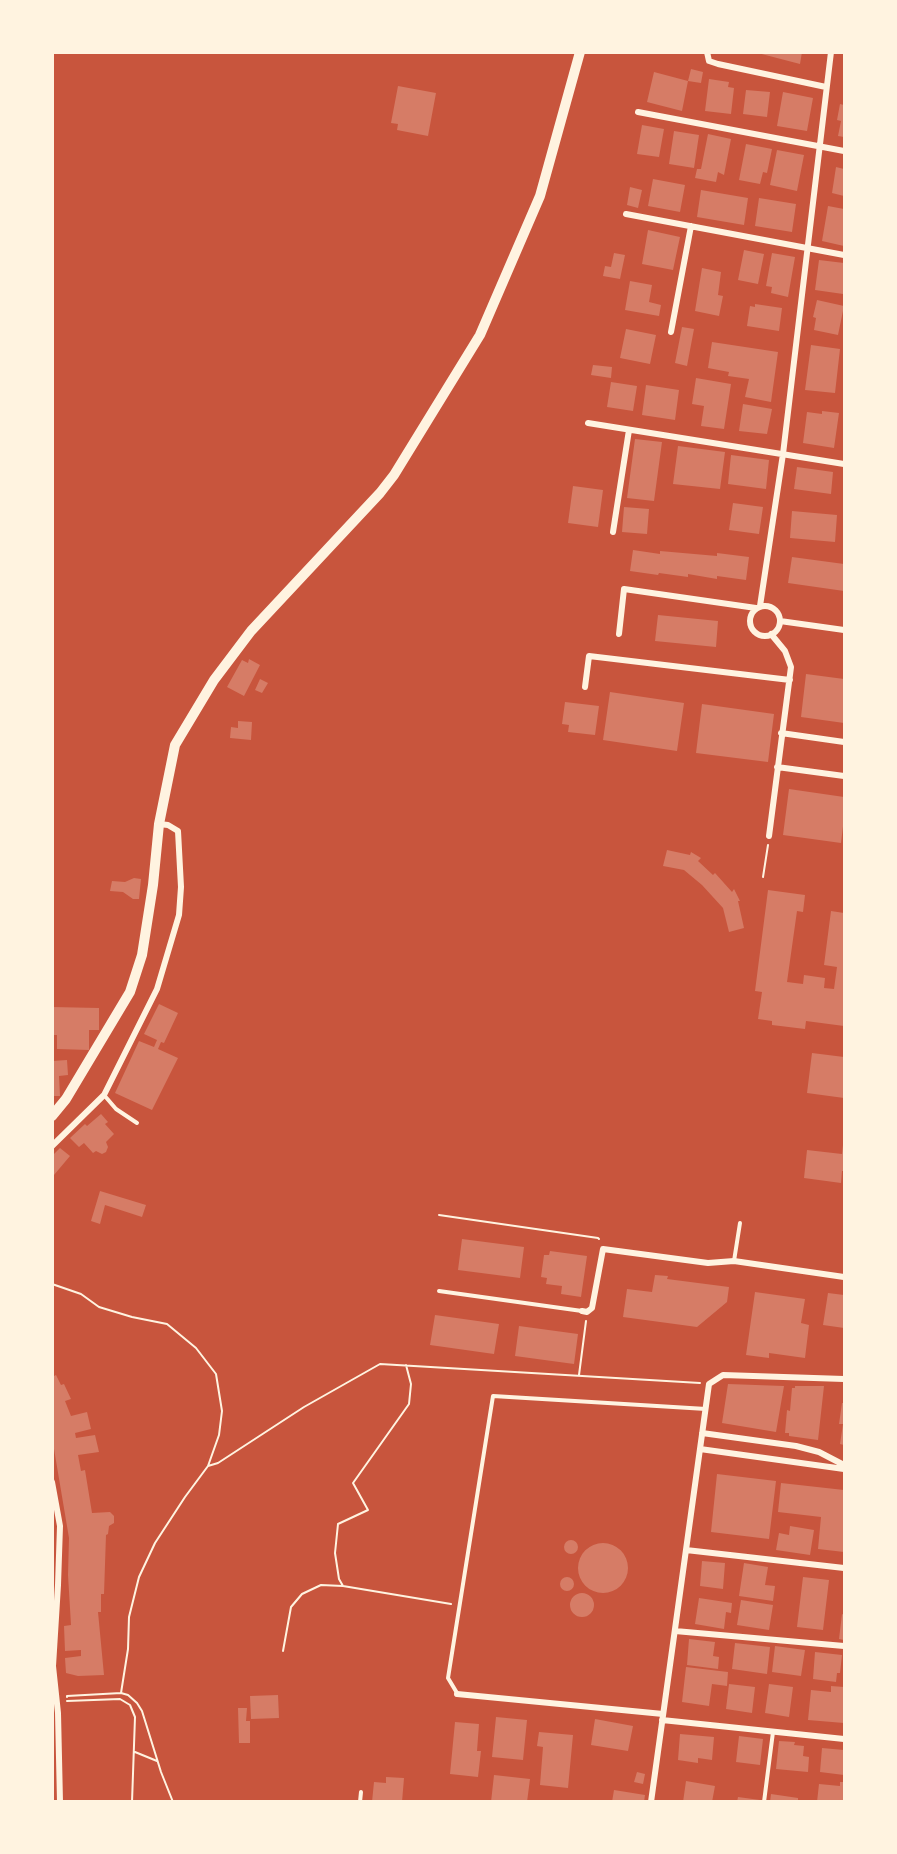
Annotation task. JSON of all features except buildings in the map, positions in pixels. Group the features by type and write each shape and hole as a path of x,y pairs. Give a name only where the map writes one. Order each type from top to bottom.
{"main road":[{"path":"52,1116 66,1099 130,992 142,955 153,885 159,824 175,745 214,680 251,631 380,493 394,475 480,335 540,196 580,52"}],"street":[{"path":"707,52 709,61 718,64 826,87"},
{"path":"619,634 624,589 758,607 765,606 777,612 780,621 778,629 771,634 762,635 754,630 750,621 758,607 783,454 831,52"},
{"path":"638,112 844,151"},
{"path":"626,214 844,255"},
{"path":"671,332 691,226"},
{"path":"588,423 844,464"},
{"path":"613,532 629,430"},
{"path":"780,621 844,630"},
{"path":"769,836 791,668 789,657 771,634"},
{"path":"585,687 590,656 790,680"},
{"path":"782,733 844,742"},
{"path":"777,767 844,776"},
{"path":"52,1146 104,1095 157,989 179,915 181,887 178,831 168,825 159,824"},
{"path":"584,1312 592,1308 603,1249 708,1263 734,1261 844,1277"},
{"path":"651,1802 709,1384 723,1375 844,1379"},
{"path":"702,1433 796,1446 819,1452 844,1467"},
{"path":"700,1449 844,1467"},
{"path":"52,1482 60,1526 53,1665 58,1713 60,1802"},
{"path":"686,1550 844,1568"},
{"path":"675,1631 844,1646"},
{"path":"457,1694 844,1739"}],"lane":[{"path":"104,1095 116,1109 137,1123"},
{"path":"734,1261 740,1223"},
{"path":"439,1291 584,1312"},
{"path":"457,1694 448,1678 493,1396 706,1409"},
{"path":"764,1802 773,1732"},
{"path":"360,1802 361,1792"}],"path":[{"path":"763,877 769,836"},
{"path":"439,1215 598,1238"},
{"path":"52,1284 81,1294 99,1307 167,1324 196,1348 216,1374 222,1412 219,1434 208,1466 155,1543 139,1577 129,1617 128,1649 121,1693"},
{"path":"579,1376 584,1312"},
{"path":"208,1466 218,1463 304,1407 380,1364 694,1383"},
{"path":"343,1586 339,1579 335,1553 338,1524 368,1510 353,1484 409,1404 411,1384 406,1365"},
{"path":"283,1651 291,1607 302,1594 321,1585 343,1586 460,1605"},
{"path":"67,1696 121,1693 128,1695 137,1703 142,1711 173,1802"},
{"path":"67,1701 120,1699 130,1705 135,1716 132,1802"},
{"path":"135,1752 158,1761"}]}
